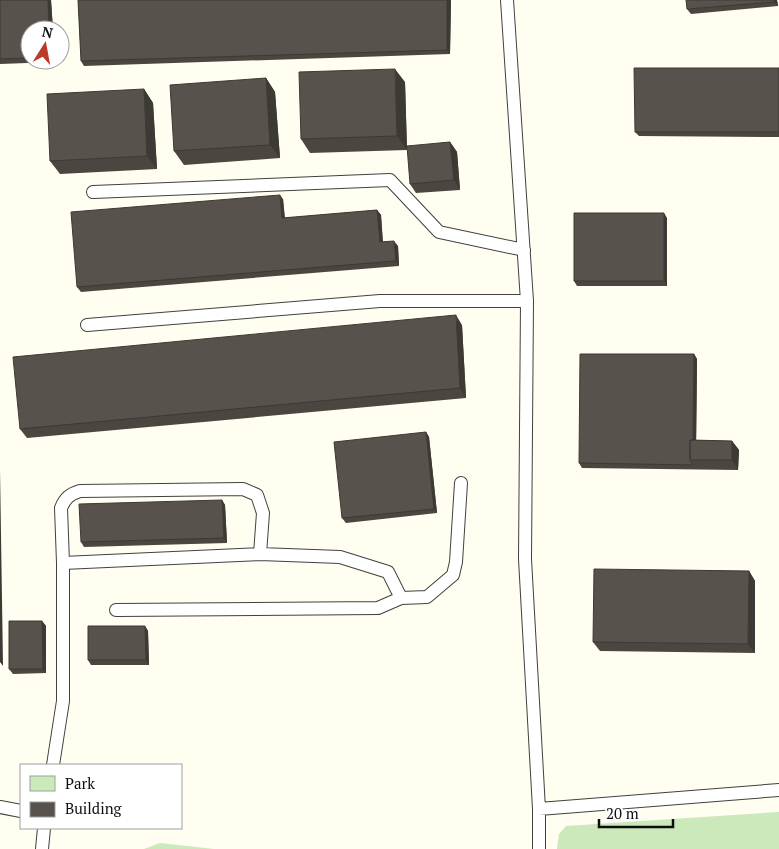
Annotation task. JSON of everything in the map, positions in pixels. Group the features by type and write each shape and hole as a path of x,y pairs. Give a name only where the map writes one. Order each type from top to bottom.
{"lane":[{"path":"507,0 527,301 525,559 539,809 539,849"},
{"path":"93,192 390,180 438,232 524,250"},
{"path":"87,325 380,301 527,301"},
{"path":"116,610 378,608 400,598 427,596 453,575 456,562 461,483"},
{"path":"53,764 63,701 61,508 64,500 71,494 80,491 243,488 257,495 263,513 260,554"},
{"path":"63,563 260,554 340,556 388,572 400,598"},
{"path":"539,809 779,790"},
{"path":"0,807 20,811"},
{"path":"42,849 44,829"}],"green space":[{"path":"779,812 779,849 557,849 559,834 566,826"},
{"path":"160,843 214,849 144,849"}],"building":[{"path":"0,0 48,0 49,20 20,20 20,58 0,59"},
{"path":"78,0 447,0 447,50 81,61"},
{"path":"686,0 774,0 774,2 687,9"},
{"path":"634,68 779,68 779,132 635,132"},
{"path":"395,69 397,136 301,139 299,72"},
{"path":"266,78 270,145 174,151 170,85"},
{"path":"144,89 147,156 50,161 47,94"},
{"path":"450,142 454,180 410,184 407,146"},
{"path":"280,195 282,218 377,210 380,242 394,241 396,261 77,287 71,212"},
{"path":"574,213 664,213 664,281 574,281"},
{"path":"456,315 460,388 20,429 13,357"},
{"path":"580,354 694,354 693,440 690,440 690,460 693,465 579,463"},
{"path":"426,432 434,509 342,518 334,442"},
{"path":"690,440 732,441 732,460 690,460"},
{"path":"222,500 224,538 81,542 79,504"},
{"path":"594,569 749,571 748,644 593,642"},
{"path":"9,621 42,621 43,669 9,669"},
{"path":"88,626 145,626 146,660 88,660"}]}
